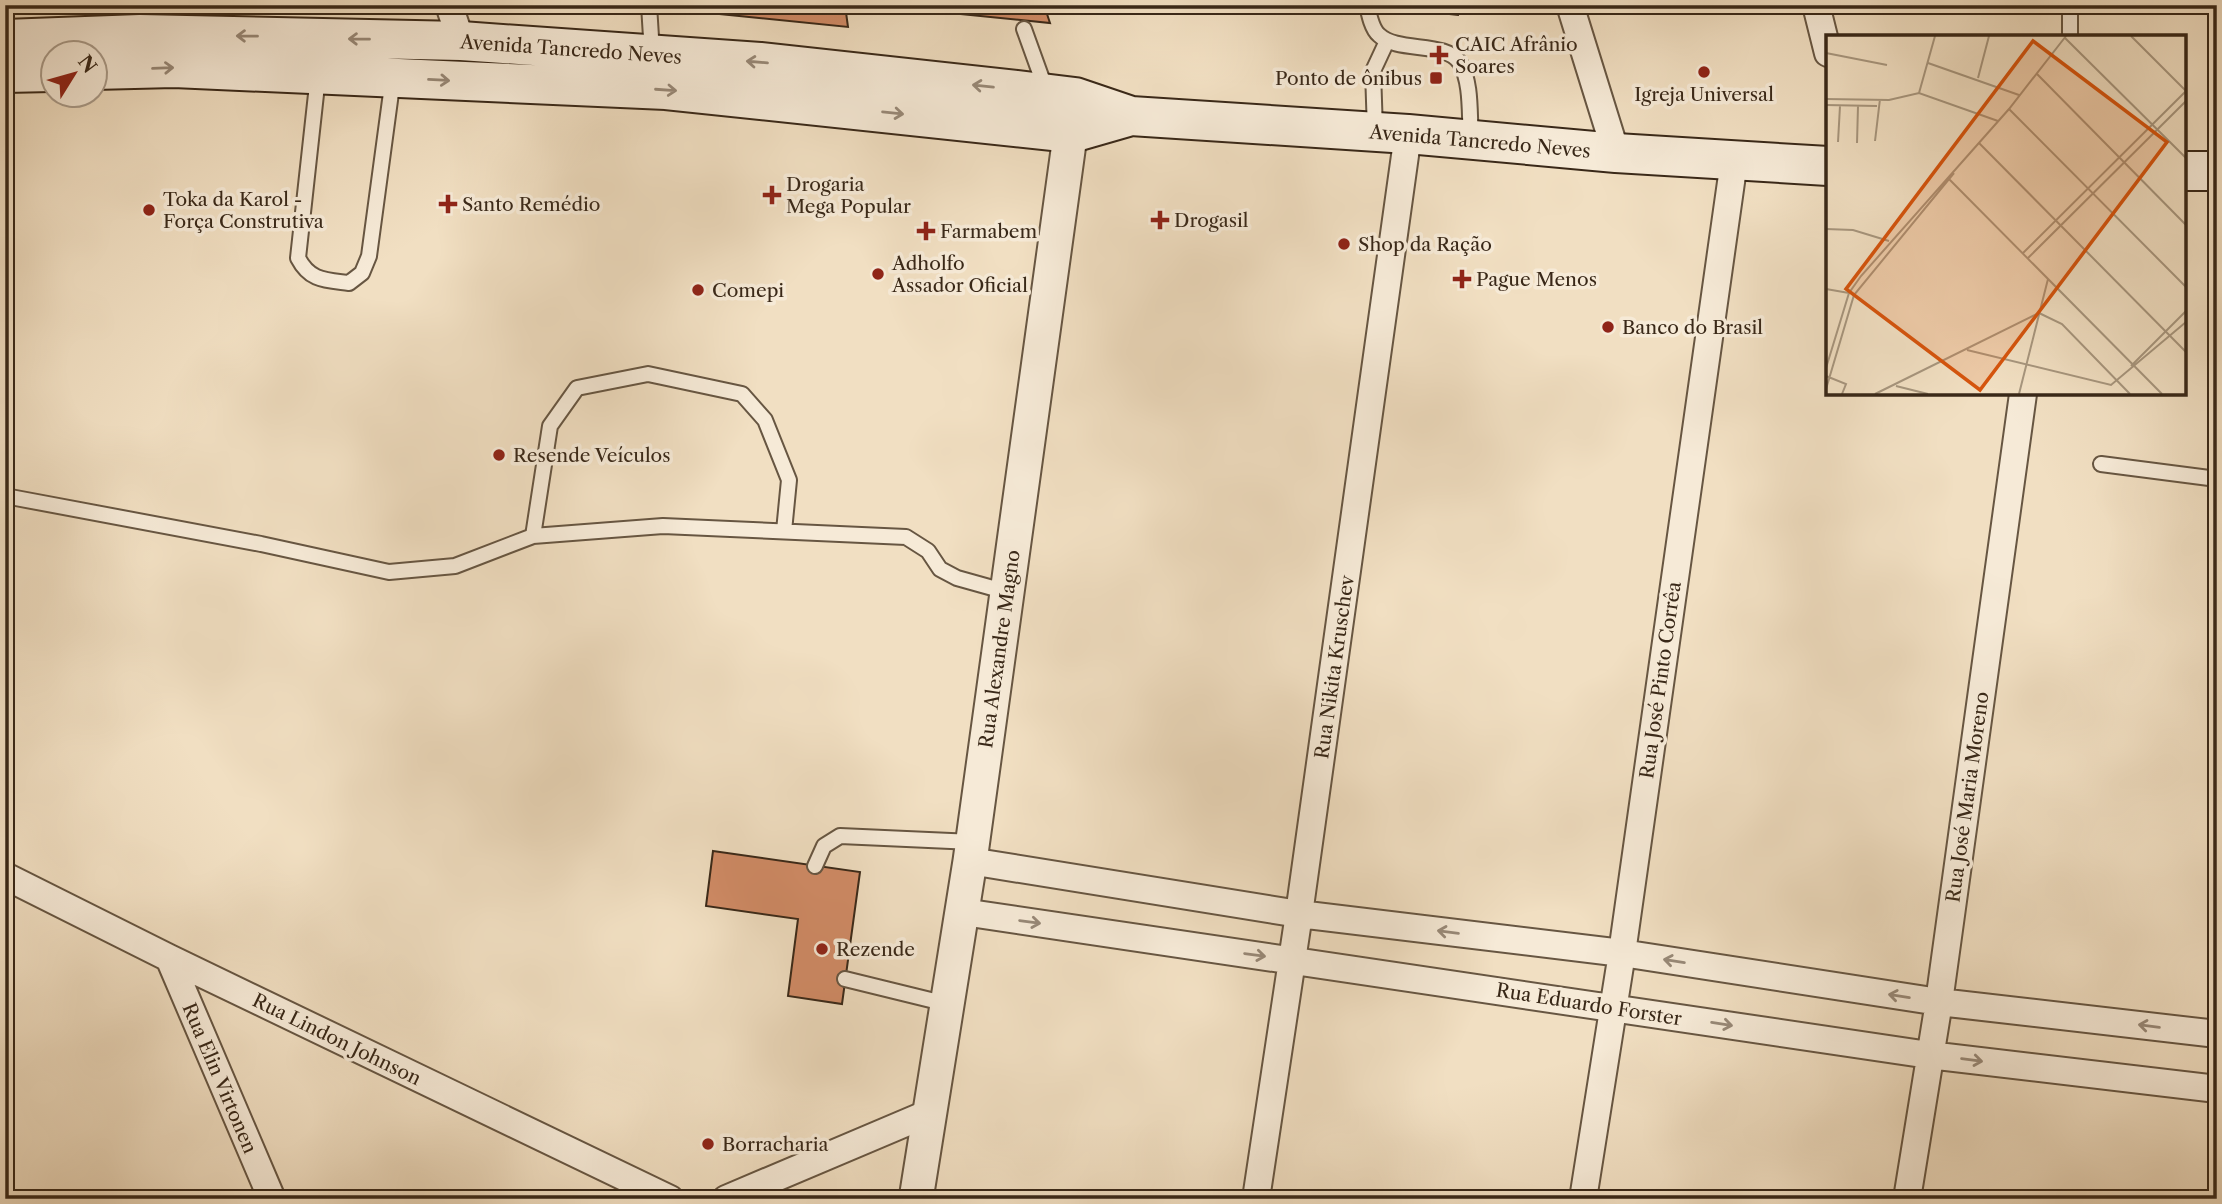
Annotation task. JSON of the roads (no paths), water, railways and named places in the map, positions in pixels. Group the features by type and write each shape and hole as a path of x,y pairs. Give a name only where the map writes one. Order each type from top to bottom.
{"main road":[{"name":"Avenida Tancredo Neves","path":"5,39 139,34 461,41 760,62 1131,116 1392,133 1616,153 1826,166"},
{"name":"Avenida Tancredo Neves","path":"108,70 174,68 1065,108"},
{"path":"5,74 38,73"},
{"path":"2187,171 2217,171"}],"street":[{"path":"449,5 461,41"},
{"path":"1570,5 1616,153"},
{"path":"1816,5 1826,45"},
{"name":"Rua Alexandre Magno","path":"916,1199 971,852 1007,592 1065,108"},
{"name":"Rua Nikita Kruschev","path":"1256,1199 1299,914 1392,133"},
{"name":"Rua José Pinto Corrêa","path":"1583,1199 1622,953 1734,161"},
{"name":"Rua José Maria Moreno","path":"1907,1199 1939,1002 2023,396"},
{"path":"971,852 1299,914 1622,953 1939,1002 2217,1034"},
{"name":"Rua Lindon Johnson","path":"5,876 169,958 670,1199"},
{"name":"Rua Eduardo Forster","path":"962,912 1929,1055 2217,1090"},
{"name":"Rua Elin Virtonen","path":"169,958 272,1199"},
{"path":"726,1199 929,1114"}],"lane":[{"path":"649,5 653,55"},
{"path":"1367,5 1377,34 1387,41 1444,52 1459,60 1466,77 1471,140"},
{"path":"2070,5 2070,35"},
{"path":"1024,29 1065,108"},
{"path":"1387,41 1374,71 1392,133"},
{"path":"318,74 298,258 305,271 322,279 349,283 362,273 369,256 393,78"},
{"path":"533,536 550,426 577,388 648,374 742,394 765,420 789,480 784,531"},
{"path":"2101,464 2217,479"},
{"path":"5,496 261,544 389,572 455,566 533,536 663,526 906,537 928,551 940,569 957,578 1007,592"},
{"path":"815,866 824,846 840,836 971,852"},
{"path":"845,979 947,1004"}],"place":[{"name":"CAIC Afrânio Soares","path":"1439,55"},
{"name":"Igreja Universal","path":"1704,72"},
{"name":"Ponto de ônibus","path":"1436,78"},
{"name":"Drogaria Mega Popular","path":"772,195"},
{"name":"Santo Remédio","path":"448,204"},
{"name":"Toka da Karol - Força Construtiva","path":"149,210"},
{"name":"Drogasil","path":"1160,220"},
{"name":"Farmabem","path":"926,231"},
{"name":"Shop da Ração","path":"1344,244"},
{"name":"Adholfo Assador Oficial","path":"878,274"},
{"name":"Pague Menos","path":"1462,279"},
{"name":"Comepi","path":"698,290"},
{"name":"Banco do Brasil","path":"1608,327"},
{"name":"Resende Veículos","path":"499,455"},
{"name":"Rezende","path":"822,949"},
{"name":"Borracharia","path":"708,1144"}]}
